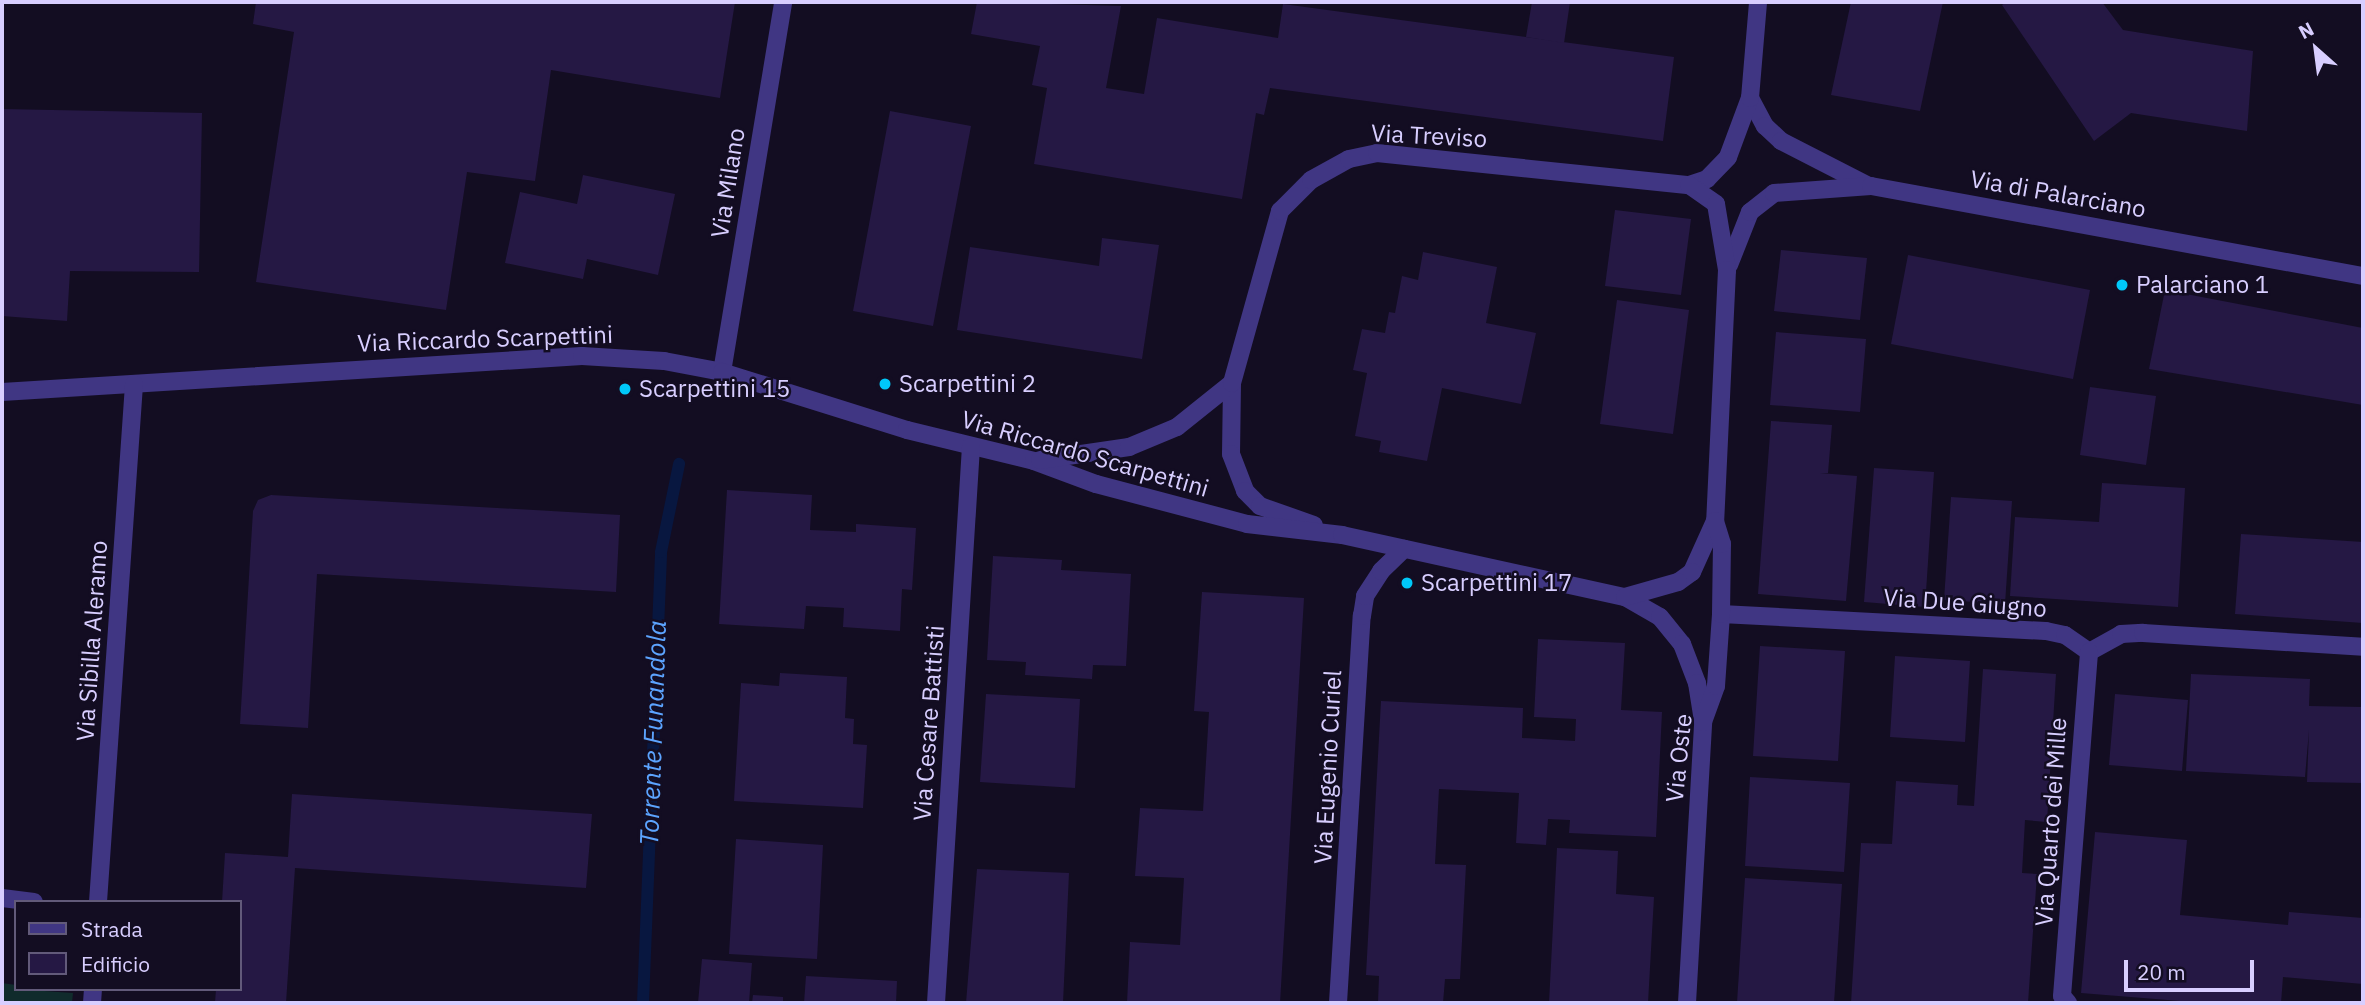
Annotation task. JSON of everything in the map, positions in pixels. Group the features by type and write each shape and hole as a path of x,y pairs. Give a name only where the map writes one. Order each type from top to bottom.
{"street":[{"name":"Via Milano","path":"722,372 783,2"},
{"path":"1689,185 1707,179 1728,157 1750,98 1758,2"},
{"path":"1750,98 1765,126 1781,142 1871,186"},
{"name":"Via Treviso","path":"1342,535 1260,506 1245,491 1231,454 1232,383 1280,211 1311,180 1349,159 1377,153 1689,185"},
{"name":"Via Oste","path":"1688,1003 1703,722 1716,686 1721,614 1722,544 1715,521 1727,270 1716,204 1689,185"},
{"name":"Via di Palarciano","path":"1750,212 1774,192 1871,186 2363,276"},
{"name":"Via Oste","path":"1727,270 1750,212"},
{"name":"Via Riccardo Scarpettini","path":"2,393 582,356 664,361 722,372 971,447 1034,461 1096,484 1247,524 1342,535 1625,597 1660,617 1682,644 1697,682 1703,722"},
{"path":"1034,461 1129,447 1177,427 1232,383"},
{"name":"Via Sibilla Aleramo","path":"98,900 134,384"},
{"name":"Via Cesare Battisti","path":"936,1003 971,447"},
{"name":"Via Oste","path":"1625,597 1678,582 1692,572 1715,521"},
{"name":"Via Eugenio Curiel","path":"1338,1003 1362,616 1366,596 1381,571 1404,549"},
{"name":"Via Due Giugno","path":"1721,614 2046,631 2078,642 2089,652"},
{"path":"2089,652 2121,634 2363,647"},
{"name":"Via Quarto dei Mille","path":"2065,1000 2089,652"}],"green space":[{"path":"2,983 14,985 14,991 73,993 72,1003 2,1003"}],"building":[{"path":"256,2 735,2 720,98 551,70 535,181 467,172 446,310 256,282 294,32 253,24"},
{"path":"977,2 1121,6 1106,88 1144,94 1157,18 1278,38 1283,4 1674,57 1663,141 1270,88 1264,115 1256,113 1242,199 1034,164 1047,88 1032,85 1040,46 971,34"},
{"path":"1532,2 1570,2 1564,43 1526,37"},
{"path":"1851,2 1943,2 1920,111 1831,95"},
{"path":"2006,2 2102,2 2123,30 2253,51 2247,131 2131,113 2094,141 2002,5"},
{"path":"2,109 202,113 199,272 70,271 67,321 2,316"},
{"path":"890,111 971,126 933,326 853,311"},
{"path":"583,175 675,194 658,275 587,259 583,279 505,263 520,192 577,204"},
{"path":"1615,210 1691,219 1681,295 1605,286"},
{"path":"1102,238 1159,245 1142,359 957,330 970,247 1099,266"},
{"path":"1781,250 1867,258 1860,320 1774,311"},
{"path":"1423,252 1497,267 1486,323 1536,333 1521,404 1442,388 1427,461 1379,452 1381,441 1355,436 1367,373 1353,370 1362,329 1385,333 1389,312 1395,313 1402,276 1418,280"},
{"path":"1908,255 2090,290 2073,379 1891,344"},
{"path":"2165,290 2363,328 2363,405 2149,369"},
{"path":"1617,300 1689,310 1673,434 1600,424"},
{"path":"1776,332 1866,339 1860,412 1770,405"},
{"path":"2090,387 2156,396 2146,465 2080,455"},
{"path":"1771,421 1832,425 1828,473 1820,473 1857,476 1846,601 1758,594"},
{"path":"1874,468 1934,472 1925,607 1864,602"},
{"path":"2102,483 2185,488 2178,607 2010,596 2015,517 2099,522"},
{"path":"727,490 812,495 810,530 856,532 856,524 916,528 912,590 902,589 900,631 843,627 844,608 806,606 804,629 719,624"},
{"path":"271,495 620,515 616,592 317,574 308,728 240,724 253,511 258,500"},
{"path":"1951,497 2012,501 2005,604 1944,600"},
{"path":"2241,534 2363,542 2363,623 2235,614"},
{"path":"993,556 1062,560 1061,570 1131,574 1126,666 1093,665 1092,679 1025,675 1026,662 987,660"},
{"path":"1202,592 1304,598 1280,1003 1127,1003 1130,942 1180,945 1184,878 1135,876 1140,808 1203,811 1209,712 1194,711"},
{"path":"1538,639 1625,643 1621,710 1662,712 1656,837 1569,833 1570,820 1548,819 1546,845 1516,843 1519,793 1439,789 1435,864 1466,865 1460,979 1445,979 1443,1003 1378,1003 1379,976 1366,975 1381,701 1523,708 1522,738 1575,741 1576,719 1534,717"},
{"path":"1760,646 1845,651 1838,761 1753,756"},
{"path":"1895,656 1970,661 1965,742 1890,737"},
{"path":"1983,669 2056,674 2047,822 2025,820 2022,873 2037,874 2028,1003 1851,1003 1861,843 1892,844 1896,781 1958,785 1957,805 1974,806"},
{"path":"780,673 847,677 845,718 854,719 853,744 867,745 863,808 734,801 741,683 779,686"},
{"path":"2191,674 2310,679 2309,706 2363,707 2363,783 2307,782 2309,730 2305,777 2186,771"},
{"path":"986,694 1080,699 1075,788 980,782"},
{"path":"2115,694 2188,700 2182,771 2109,765"},
{"path":"1750,777 1850,783 1844,872 1745,866"},
{"path":"292,794 592,814 586,888 295,868 286,1003 215,1003 216,991 242,991 242,900 222,900 225,853 288,857"},
{"path":"2095,832 2187,840 2180,915 2288,925 2289,912 2363,918 2363,984 2283,977 2281,1003 2205,1003 2081,993"},
{"path":"736,839 823,845 817,959 729,954"},
{"path":"1557,848 1618,851 1616,894 1654,897 1648,1003 1549,1003"},
{"path":"977,869 1069,873 1063,1003 966,1003"},
{"path":"1745,878 1842,884 1834,1003 1737,1003"},
{"path":"702,959 752,963 749,1003 698,1003"},
{"path":"806,976 897,981 896,1003 804,1003"},
{"path":"753,995 783,997 783,1003 752,1003"}],"waterway":[{"name":"Torrente Funandola","path":"643,1003 661,552 679,464"}],"place":[{"name":"Palarciano 1","path":"2122,285"},
{"name":"Scarpettini 2","path":"885,384"},
{"name":"Scarpettini 15","path":"625,389"},
{"name":"Scarpettini 17","path":"1407,583"}]}
